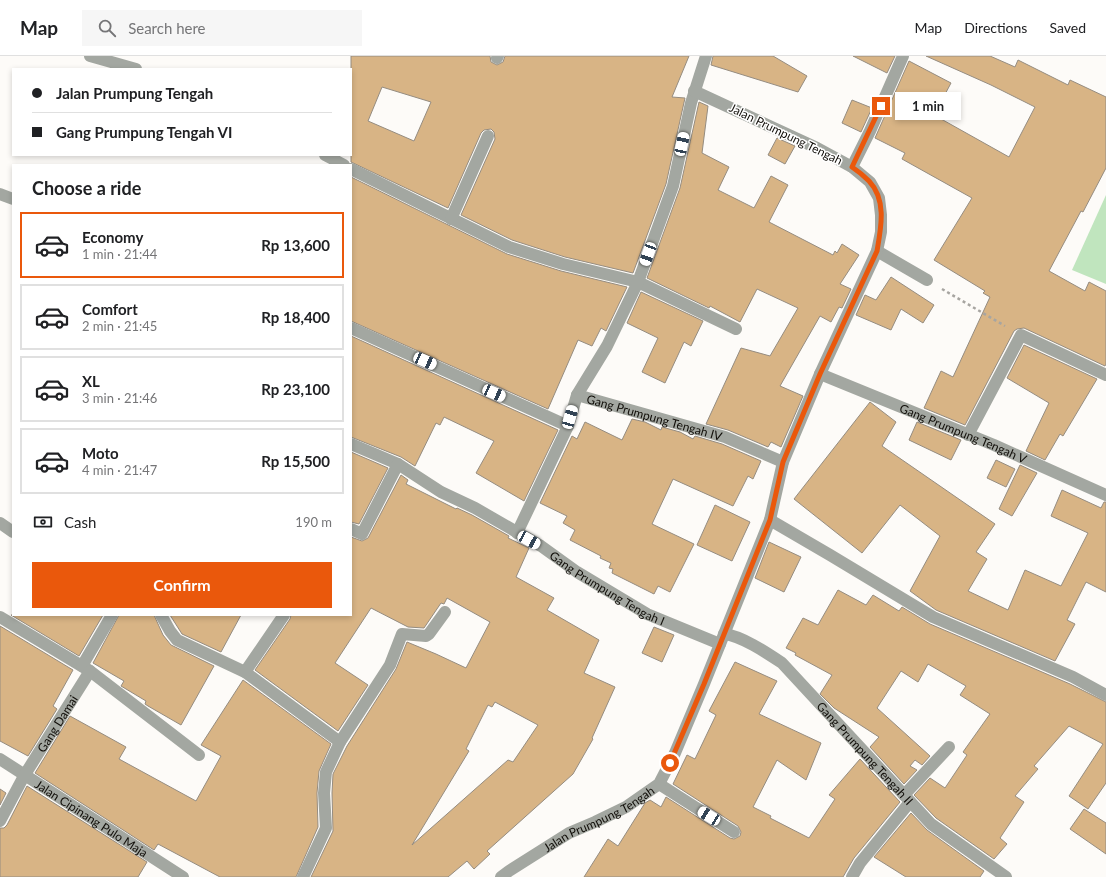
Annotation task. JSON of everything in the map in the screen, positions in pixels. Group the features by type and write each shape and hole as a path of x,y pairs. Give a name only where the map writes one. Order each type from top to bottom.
{"street":[{"path":"90,56 132,68"},
{"path":"577,395 607,346 638,282 673,186 694,91 706,56"},
{"path":"852,167 870,131 903,56"},
{"name":"Jalan Prumpung Tengah","path":"501,877 569,833 626,807 659,784 675,753 770,520 783,462 820,374 877,251 881,215 879,198 870,182 852,167 817,148 694,91"},
{"path":"452,219 488,136"},
{"path":"327,156 342,164"},
{"path":"352,169 509,247 562,264 638,282 736,329"},
{"path":"0,194 12,199"},
{"path":"877,251 927,280"},
{"path":"352,328 568,426"},
{"path":"968,435 1021,335 1106,375"},
{"name":"Gang Prumpung Tengah V","path":"820,374 968,435 1106,495"},
{"name":"Gang Prumpung Tengah IV","path":"517,533 568,426 577,395 725,438 783,462"},
{"name":"Gang Prumpung Tengah I","path":"352,444 398,464 441,492 475,508 542,546 577,572 646,614 722,639"},
{"path":"352,529 362,534 398,464"},
{"path":"770,520 830,554 933,617 1066,674 1106,695"},
{"path":"0,523 12,531"},
{"path":"303,877 326,828 324,793 326,772 340,742 390,665 402,634 426,636 445,612"},
{"name":"Gang Damai","path":"0,821 86,668 112,616"},
{"path":"162,616 177,640 244,672 340,742"},
{"path":"244,672 283,616"},
{"path":"0,617 86,668 199,755"},
{"name":"Gang Prumpung Tengah II","path":"722,639 730,635 761,650 782,663 907,799 932,824 1006,877"},
{"path":"852,877 860,863 907,799 949,747"},
{"name":"Jalan Cipinang Pulo Maja","path":"0,759 24,776 183,877"},
{"path":"659,784 734,832"}],"path":[{"path":"927,280 1021,335"}],"green space":[{"path":"1106,195 1106,284 1072,270"}],"building":[{"path":"351,56 490,56 491,62 497,65 503,62 505,56 689,56 672,97 685,98 666,184 633,273 565,257 512,240 461,215 495,139 494,132 491,129 484,130 481,133 448,208 351,162","holes":["382,87 431,102 414,141 368,121"]},
{"path":"713,56 773,56 807,76 798,92 711,65"},
{"path":"853,56 895,56 887,73"},
{"path":"926,56 990,56 1015,67 1018,60 1068,85 1070,80 1106,97 1106,168 1049,271 1085,291 1089,282 1106,291 1106,364 1105,366 1024,328 1017,329 1014,331 965,425 924,408 941,371 953,377 990,297 983,293 985,291 934,260 972,198 902,159 905,153 875,138 909,61 951,83 934,115 1009,157 1035,107 991,85"},
{"path":"852,100 872,108 861,132 842,123"},
{"path":"699,102 708,106 702,153 729,167 718,190 754,208 771,176 788,185 769,222 833,255 835,251 837,253 842,244 859,255 840,284 851,289 842,308 839,307 831,322 820,316 780,386 803,396 781,447 771,442 768,447 728,430 706,424 741,348 770,356 798,308 757,289 740,322 710,306 709,308 647,278 680,188"},
{"path":"777,138 795,146 785,164 768,155"},
{"path":"352,177 507,254 561,271 627,287 606,331 601,328 592,346 578,340 548,409 352,321"},
{"path":"891,277 934,305 923,323 901,309 891,330 856,315 865,295 876,300"},
{"path":"641,292 703,321 691,346 684,342 665,383 642,372 658,338 627,323"},
{"path":"352,336 558,430 524,501 476,473 494,441 444,417 440,425 436,423 415,466 401,457 352,437"},
{"path":"1024,345 1097,379 1063,436 1060,434 1045,460 1026,451 1049,403 1007,378"},
{"path":"870,402 896,422 882,446 995,524 976,552 987,559 968,591 1008,610 1025,570 1061,586 1088,533 1051,516 1062,490 1101,508 1104,502 1106,502 1106,592 1086,582 1067,620 1075,624 1055,661 936,610 910,591 940,536 900,505 862,553 794,499"},
{"path":"632,419 645,422 661,430 662,427 680,432 693,439 695,436 722,444 761,461 753,479 748,476 733,506 673,479 652,524 694,544 670,592 658,586 654,594 612,573 613,569 609,568 611,563 600,558 601,556 570,540 575,530 563,523 567,516 540,503 572,436 577,439 585,422 622,440"},
{"path":"917,422 961,440 951,460 909,440"},
{"path":"352,452 388,468 359,524 352,522"},
{"path":"996,460 1015,469 1006,487 987,478"},
{"path":"1020,465 1037,473 1012,516 999,509"},
{"path":"401,475 408,480 406,484 456,509 457,508 472,515 509,536 508,538 529,548 516,577 554,598 547,610 599,640 584,673 615,687 592,738 593,739 573,774 487,851 490,854 474,869 467,861 448,877 311,877 333,831 333,774 347,746 396,669 407,642 466,668 490,622 447,598 444,604 441,603 424,628 408,627 371,608 335,663 368,685 338,731 255,670 291,616 352,616 352,537 362,541 368,538","holes":["495,702 538,725 513,762 508,760 412,845 469,751 466,749 488,705 492,707"]},
{"path":"715,505 750,522 732,561 697,545"},
{"path":"769,542 801,557 784,592 755,578"},
{"path":"838,590 866,605 873,595 899,611 902,607 930,624 1070,684 1106,702 1106,783 1088,809 1069,796 1103,744 1069,726 1034,766 1038,769 1015,796 1024,802 1000,838 1007,844 994,859 936,818 914,795 930,778 945,788 967,755 963,752 990,714 960,695 966,686 928,664 918,682 901,671 877,708 930,756 922,765 915,760 910,766 917,770 904,784 870,747 879,737 834,708 820,694 832,675 795,655 796,653 786,648 803,618 818,625"},
{"path":"13,616 102,616 79,656"},
{"path":"118,616 154,616 163,635 171,645 214,666 181,725 145,704 146,701 121,686 124,681 93,663"},
{"path":"171,616 240,616 221,652 182,634"},
{"path":"0,626 73,670 53,706 57,709 28,756 0,741"},
{"path":"654,627 674,635 662,662 642,653"},
{"path":"735,662 777,681 759,714 821,743 806,780 777,760 753,807 771,816 770,818 809,838 835,799 829,795 860,759 900,802 854,858 843,877 584,877 608,839 618,846 645,803 650,800 661,807 666,797 730,838 734,839 740,836 741,832 738,826 673,784 687,755 695,759 716,715 709,711"},
{"path":"243,680 331,744 319,771 317,793 318,827 296,877 220,877 158,844 154,850 35,773 70,716 126,747 119,759 196,801 221,756 201,745"},
{"path":"27,786 147,862 138,877 0,877 0,828 4,828 7,825"},
{"path":"0,789 6,793 0,805"},
{"path":"1084,809 1106,823 1106,854 1070,829"},
{"path":"911,813 927,830 984,871 980,877 906,877 874,857"}],"route":[{"path":"670,763 704,684 770,520 783,462 820,374 877,251 881,215 879,198 870,182 852,167 881,106"}]}
